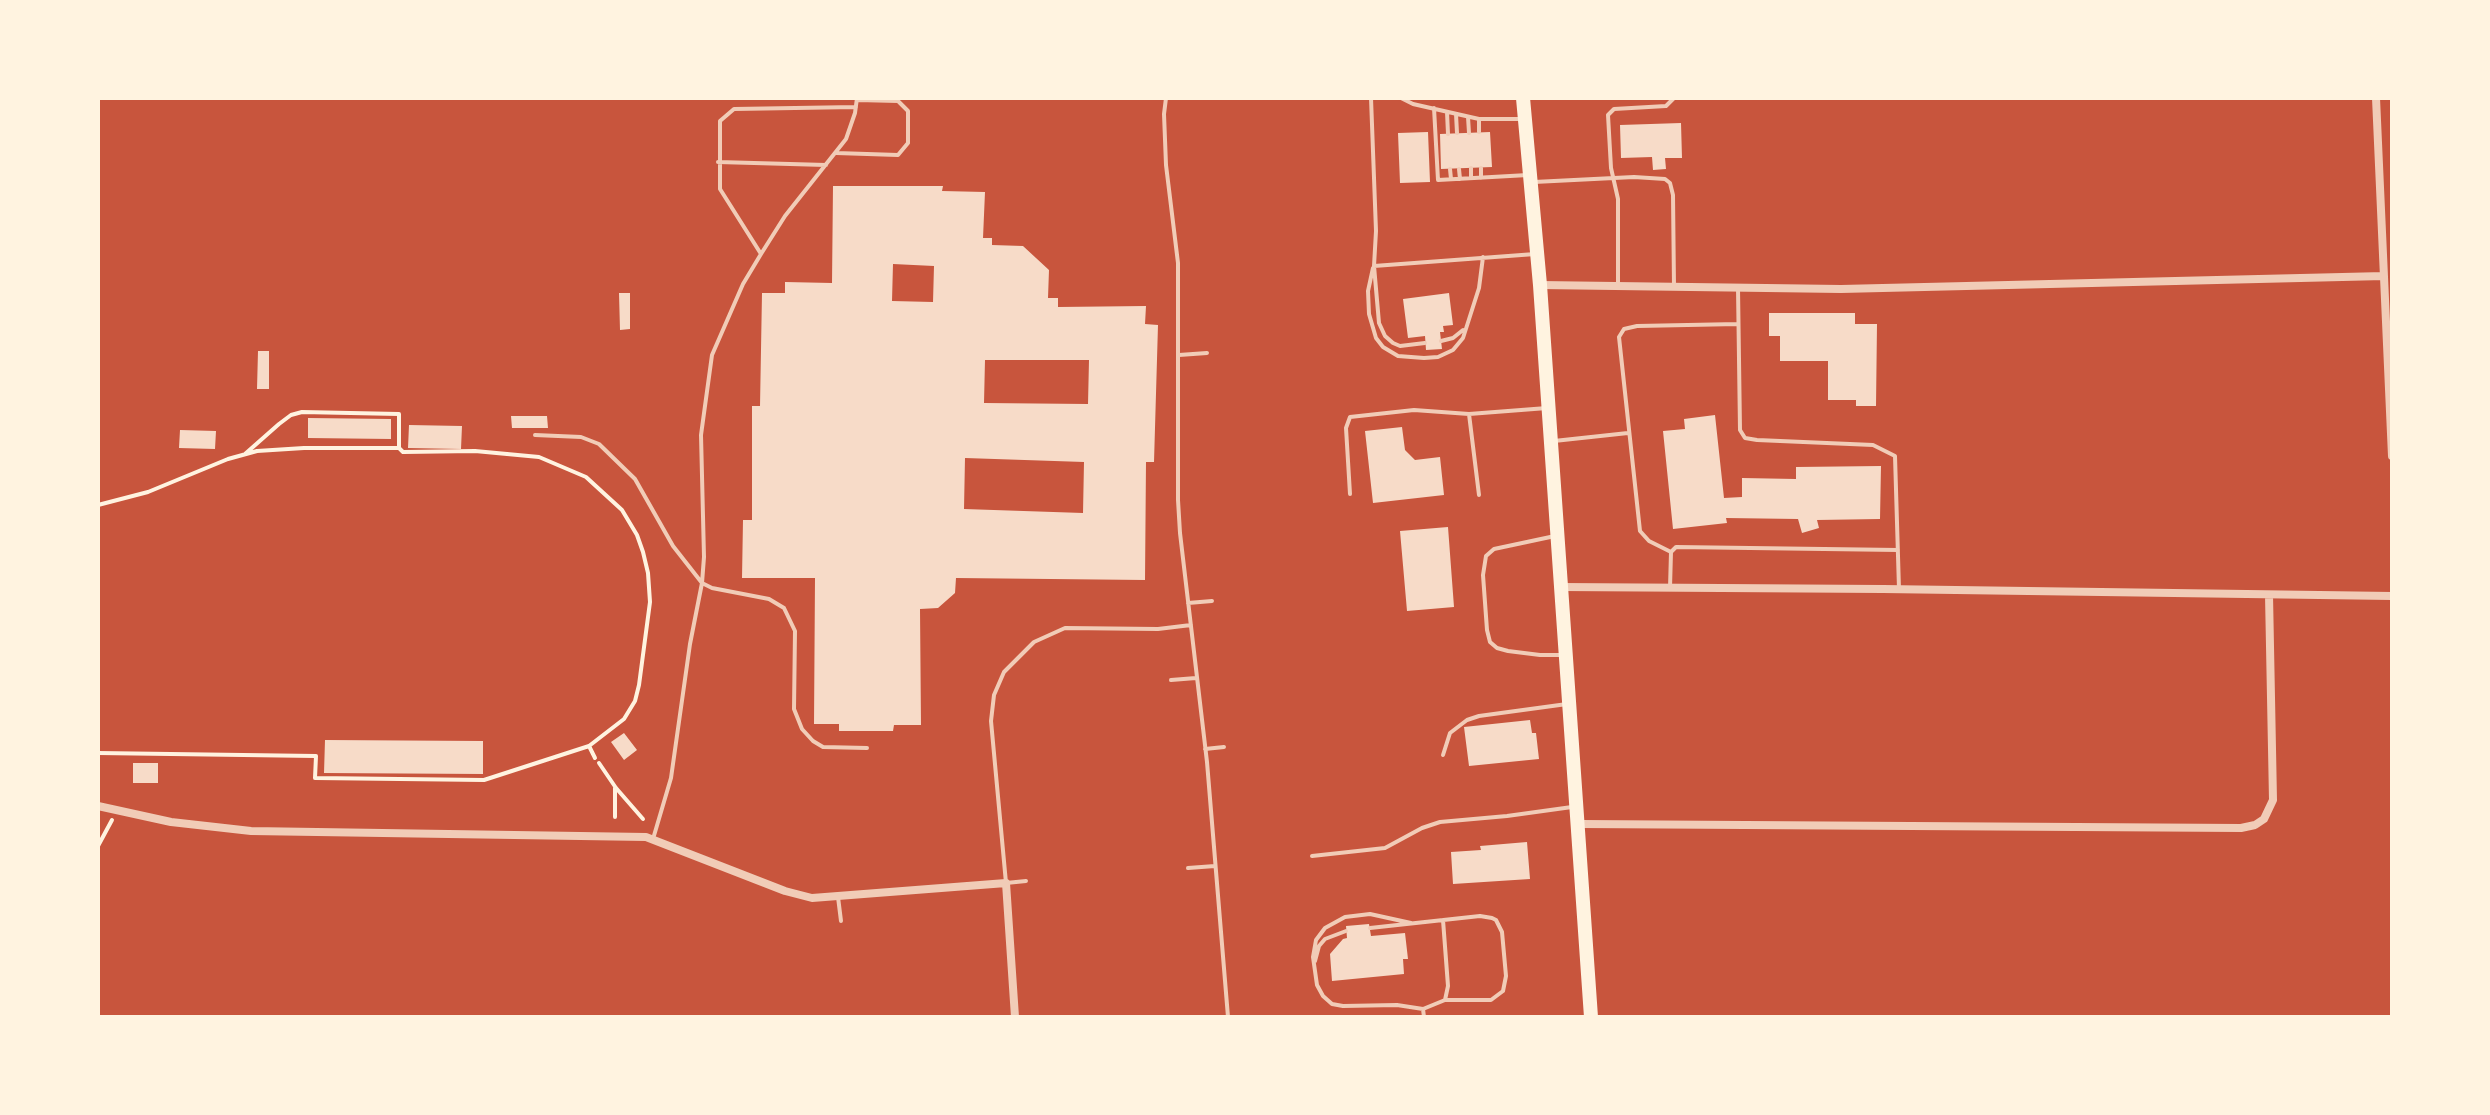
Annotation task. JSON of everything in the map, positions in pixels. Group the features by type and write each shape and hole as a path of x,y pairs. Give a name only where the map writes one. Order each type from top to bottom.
{"main road":[{"path":"1523,98 1538,253 1591,1017"}],"street":[{"path":"2376,98 2392,456"},
{"path":"1540,285 1841,289 2384,276"},
{"path":"1560,587 2392,596"},
{"path":"1580,824 2241,828 2255,825 2264,819 2273,800 2269,595"},
{"path":"98,806 171,822 251,831 632,835 653,839 785,891 812,898 1006,883 1015,1017"}],"lane":[{"path":"1166,98 1166,165 1178,263 1178,500 1205,749 1228,1017"},
{"path":"1371,98 1376,231 1374,266 1368,291 1370,323 1376,338 1389,351 1411,357 1438,357 1453,350 1463,338 1477,296 1483,257"},
{"path":"1401,98 1413,104 1479,119 1525,119"},
{"path":"1618,287 1618,199 1607,120 1614,109 1666,106 1674,98"},
{"path":"653,839 671,778 702,583 701,435 709,368 717,340 743,284 785,216 846,139 857,99 898,101 908,111 908,143 898,155 836,153"},
{"path":"761,254 720,189 720,121 734,109 856,107"},
{"path":"1434,108 1438,180 1665,179 1670,183 1673,195 1674,288"},
{"path":"1447,111 1448,134"},
{"path":"1456,114 1457,133"},
{"path":"1468,117 1469,133"},
{"path":"1479,119 1479,132"},
{"path":"718,162 826,165"},
{"path":"1471,168 1471,178"},
{"path":"1481,168 1481,178"},
{"path":"1450,169 1451,179"},
{"path":"1459,169 1460,179"},
{"path":"1374,266 1538,253"},
{"path":"1374,266 1382,331 1389,341 1400,346 1425,343"},
{"path":"1738,288 1740,430 1745,438 1873,445 1895,456 1899,589"},
{"path":"1671,552 1649,541 1640,531 1619,337 1624,329 1637,326 1739,324"},
{"path":"1441,341 1453,338 1465,328"},
{"path":"1179,355 1207,353"},
{"path":"1350,494 1346,428 1350,417 1414,410 1469,414 1549,408"},
{"path":"1469,414 1479,495"},
{"path":"1551,442 1629,433"},
{"path":"535,435 590,439 608,450 635,479 673,546 702,583 712,588 769,599 784,608 795,631 794,709 802,729 823,747 867,748"},
{"path":"1557,536 1506,545 1486,556 1483,575 1487,630 1490,642 1497,648 1532,655 1566,655"},
{"path":"1670,588 1671,552 1676,547 1898,550"},
{"path":"1188,603 1212,601"},
{"path":"1026,881 1006,883 991,721 994,695 1010,663 1034,642 1065,628 1158,629 1191,625"},
{"path":"1171,680 1197,677"},
{"path":"1443,755 1450,733 1467,720 1570,704"},
{"path":"1205,749 1224,747"},
{"path":"1312,856 1385,848 1440,822 1578,806"},
{"path":"1188,868 1215,866"},
{"path":"838,897 841,921"},
{"path":"1370,928 1480,916 1496,920 1502,932 1506,976 1503,991 1491,1000 1445,1000 1423,1009 1397,1005 1332,1004 1319,990 1313,957 1316,940 1325,928 1338,920 1370,914 1411,923"},
{"path":"1443,920 1448,986 1445,1000"},
{"path":"1314,967 1319,946 1333,934 1346,931"},
{"path":"1423,1009 1424,1017"}],"path":[{"path":"245,454 291,415 302,412 399,414 399,448"},
{"path":"98,505 148,492 245,454 304,448 399,448 403,452 475,451 539,457 578,473 598,486 630,522 643,552 650,586 639,685 630,711 589,746 484,780 315,778 316,756 98,753"},
{"path":"589,746 615,787 643,819"},
{"path":"615,787 615,817"},
{"path":"98,846 117,810"}],"building":[{"path":"1681,123 1682,158 1665,158 1666,169 1653,170 1652,157 1621,158 1620,125"},
{"path":"1428,132 1430,182 1400,183 1398,133"},
{"path":"1490,132 1492,167 1441,169 1440,134"},
{"path":"833,186 943,186 942,191 985,192 983,238 992,238 992,245 1023,246 1049,270 1048,298 1058,298 1058,307 1146,306 1145,324 1158,325 1154,462 1146,462 1145,580 956,578 955,593 938,608 920,609 921,725 894,725 893,731 839,731 839,724 814,724 815,578 742,578 743,520 752,520 752,406 760,406 762,293 785,293 785,282 832,283","holes":["893,264 934,266 933,302 892,301","985,360 1089,360 1088,404 984,403","965,458 1084,462 1083,513 964,509"]},
{"path":"619,293 630,293 630,329 620,330"},
{"path":"1449,293 1453,325 1443,326 1444,332 1440,332 1442,349 1426,350 1425,336 1408,338 1403,299"},
{"path":"1769,313 1855,313 1855,324 1877,324 1876,406 1856,406 1856,400 1828,400 1828,361 1780,361 1780,336 1769,336"},
{"path":"258,351 269,351 269,389 257,389"},
{"path":"1715,415 1724,498 1742,497 1742,478 1796,479 1796,467 1881,466 1880,519 1817,520 1819,528 1802,533 1798,519 1726,518 1727,523 1673,529 1663,431 1685,429 1684,419"},
{"path":"511,416 547,416 548,428 512,428"},
{"path":"308,418 391,419 391,439 308,438"},
{"path":"409,425 462,426 461,449 408,448"},
{"path":"1402,427 1405,450 1415,460 1440,457 1444,495 1373,503 1365,431"},
{"path":"180,430 216,431 215,449 179,448"},
{"path":"1448,527 1454,607 1407,611 1400,531"},
{"path":"1530,720 1532,733 1536,733 1539,759 1469,766 1464,727"},
{"path":"624,733 637,750 624,760 611,742"},
{"path":"325,740 483,741 483,774 324,773"},
{"path":"133,763 158,763 158,783 133,783"},
{"path":"1527,842 1530,879 1453,884 1451,852"},
{"path":"1369,924 1371,936 1405,933 1408,959 1403,959 1404,974 1332,981 1330,954 1347,938 1346,926"}]}
